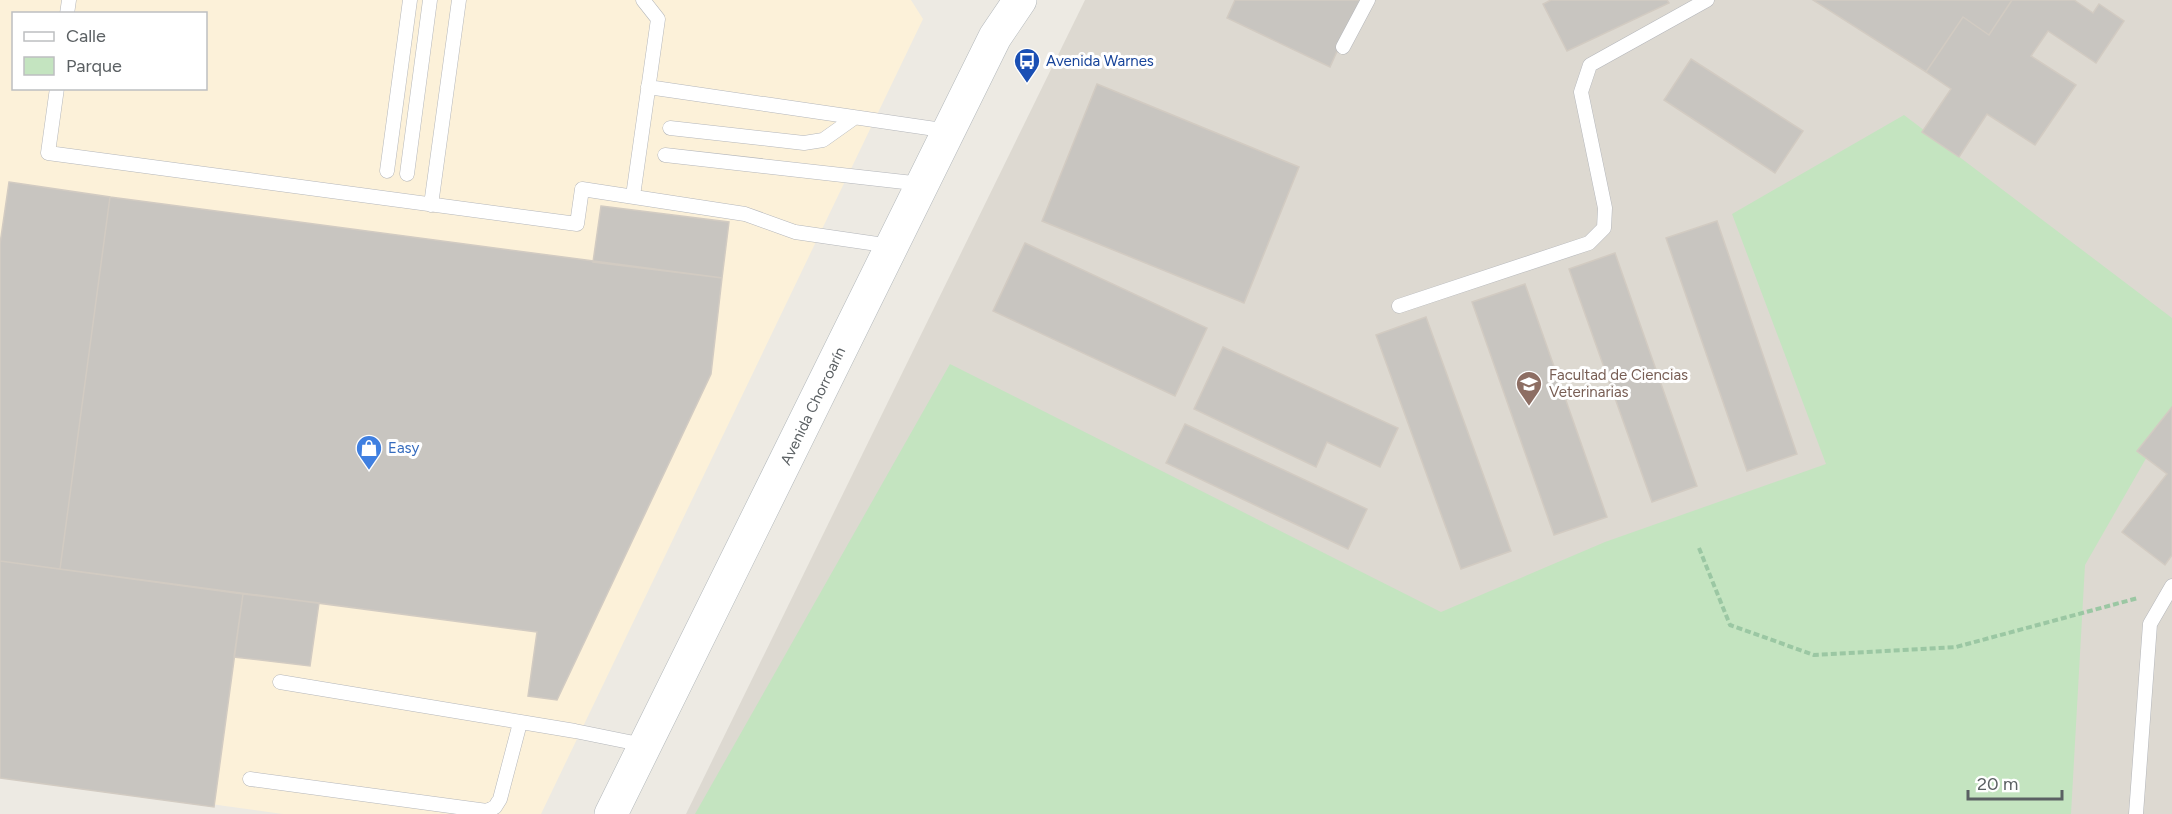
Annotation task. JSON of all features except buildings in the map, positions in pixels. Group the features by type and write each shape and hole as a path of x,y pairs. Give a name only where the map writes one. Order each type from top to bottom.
{"main road":[{"name":"Avenida Chorroarín","path":"610,814 995,37 1020,0"}],"lane":[{"path":"387,171 410,0"},
{"path":"407,174 430,0"},
{"path":"431,204 459,0"},
{"path":"633,196 658,19 643,0"},
{"path":"1343,47 1368,0"},
{"path":"1399,306 1589,243 1604,228 1605,208 1581,92 1590,65 1684,6 1707,0"},
{"path":"648,87 949,131"},
{"path":"57,90 48,153 578,224 582,189 745,214 795,232 892,246"},
{"path":"670,128 804,143 823,140 854,118"},
{"path":"665,155 922,184"},
{"path":"2136,814 2150,624 2171,587"},
{"path":"280,682 645,745"},
{"path":"250,779 487,811 495,807 500,799 520,723"}],"path":[{"path":"1699,548 1730,626 1814,655 1956,647 2171,587"}],"shaded area":[{"path":"0,0 911,0 923,19 541,814 283,814 0,775"},
{"name":"Facultad de Ciencias Veterinarias","path":"1085,0 2172,0 2172,814 686,814"}],"green space":[{"path":"1904,115 2172,318 2172,413 2085,565 2071,814 695,814 950,364 1441,612 1605,542 1826,464 1732,214"}],"place":[{"name":"Avenida Warnes","path":"1027,84"},
{"name":"Facultad de Ciencias Veterinarias","path":"1529,407"},
{"name":"Easy","path":"369,471"}]}
